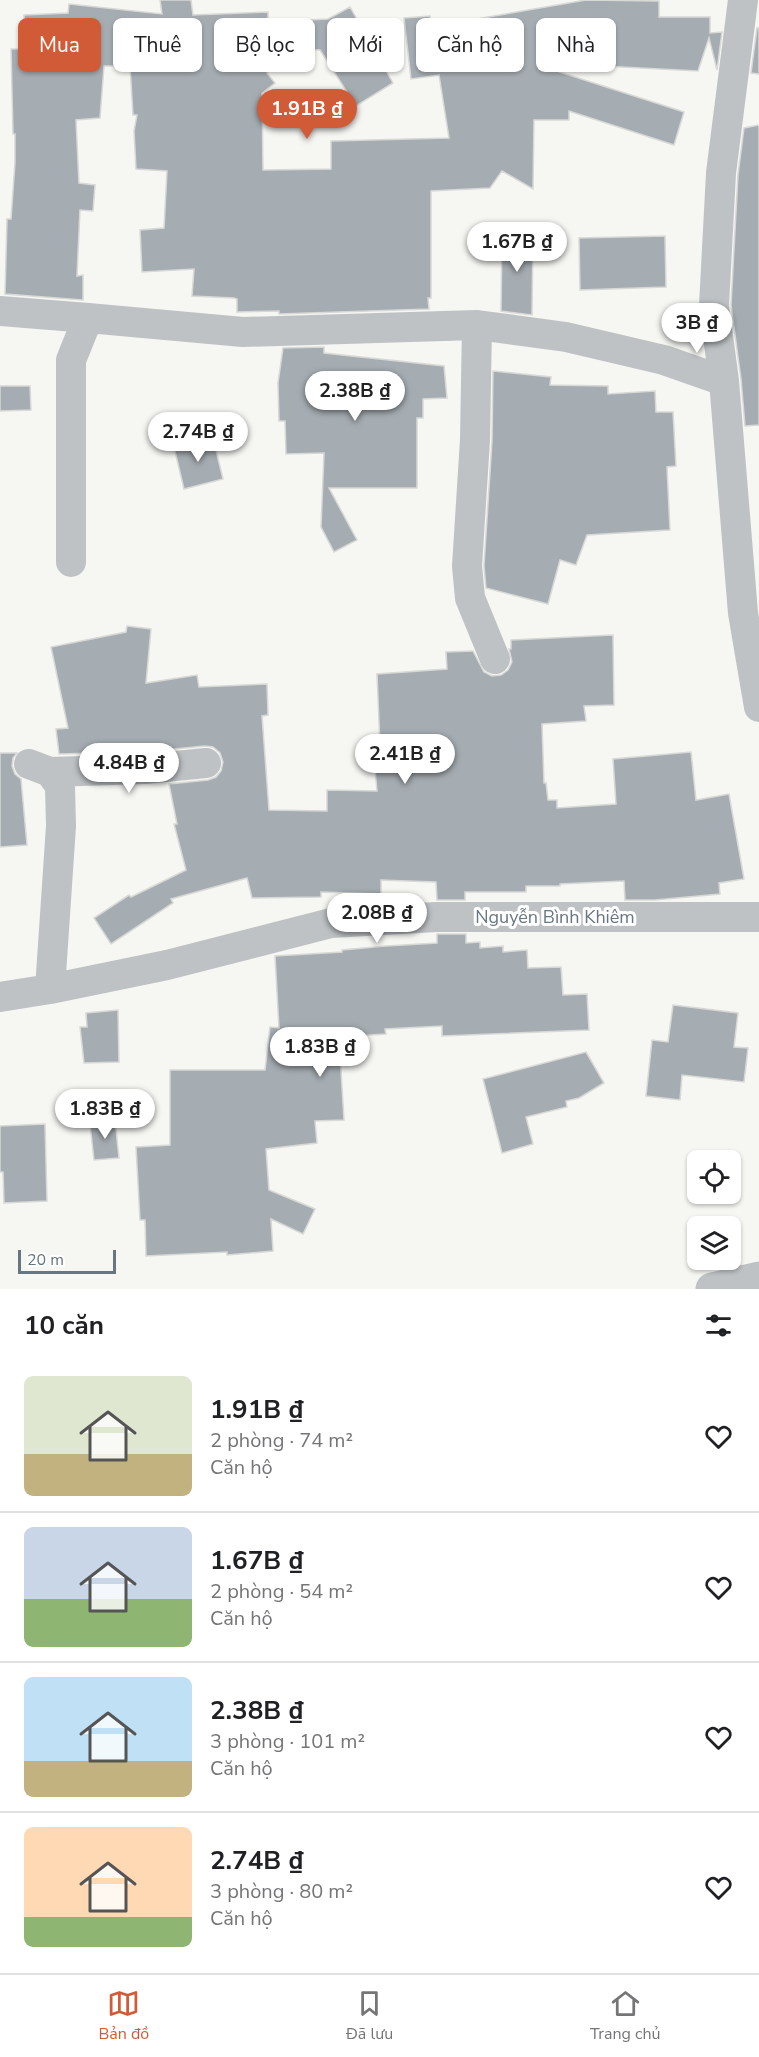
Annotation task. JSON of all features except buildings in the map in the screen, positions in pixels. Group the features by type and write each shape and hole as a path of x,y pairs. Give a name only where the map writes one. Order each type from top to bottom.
{"street":[{"path":"743,0 721,173 714,306 724,381 743,613 759,708"},
{"path":"0,310 243,332 477,325 566,337 664,360 724,381"},
{"path":"71,562 72,360 88,318"},
{"path":"477,325 475,440 467,566 470,598 495,659"},
{"path":"50,989 61,816 60,786 39,768 146,769 206,763"},
{"name":"Nguyễn Bình Khiêm","path":"0,997 167,965 332,923 436,917 759,917"},
{"path":"712,1289 759,1278"}]}
